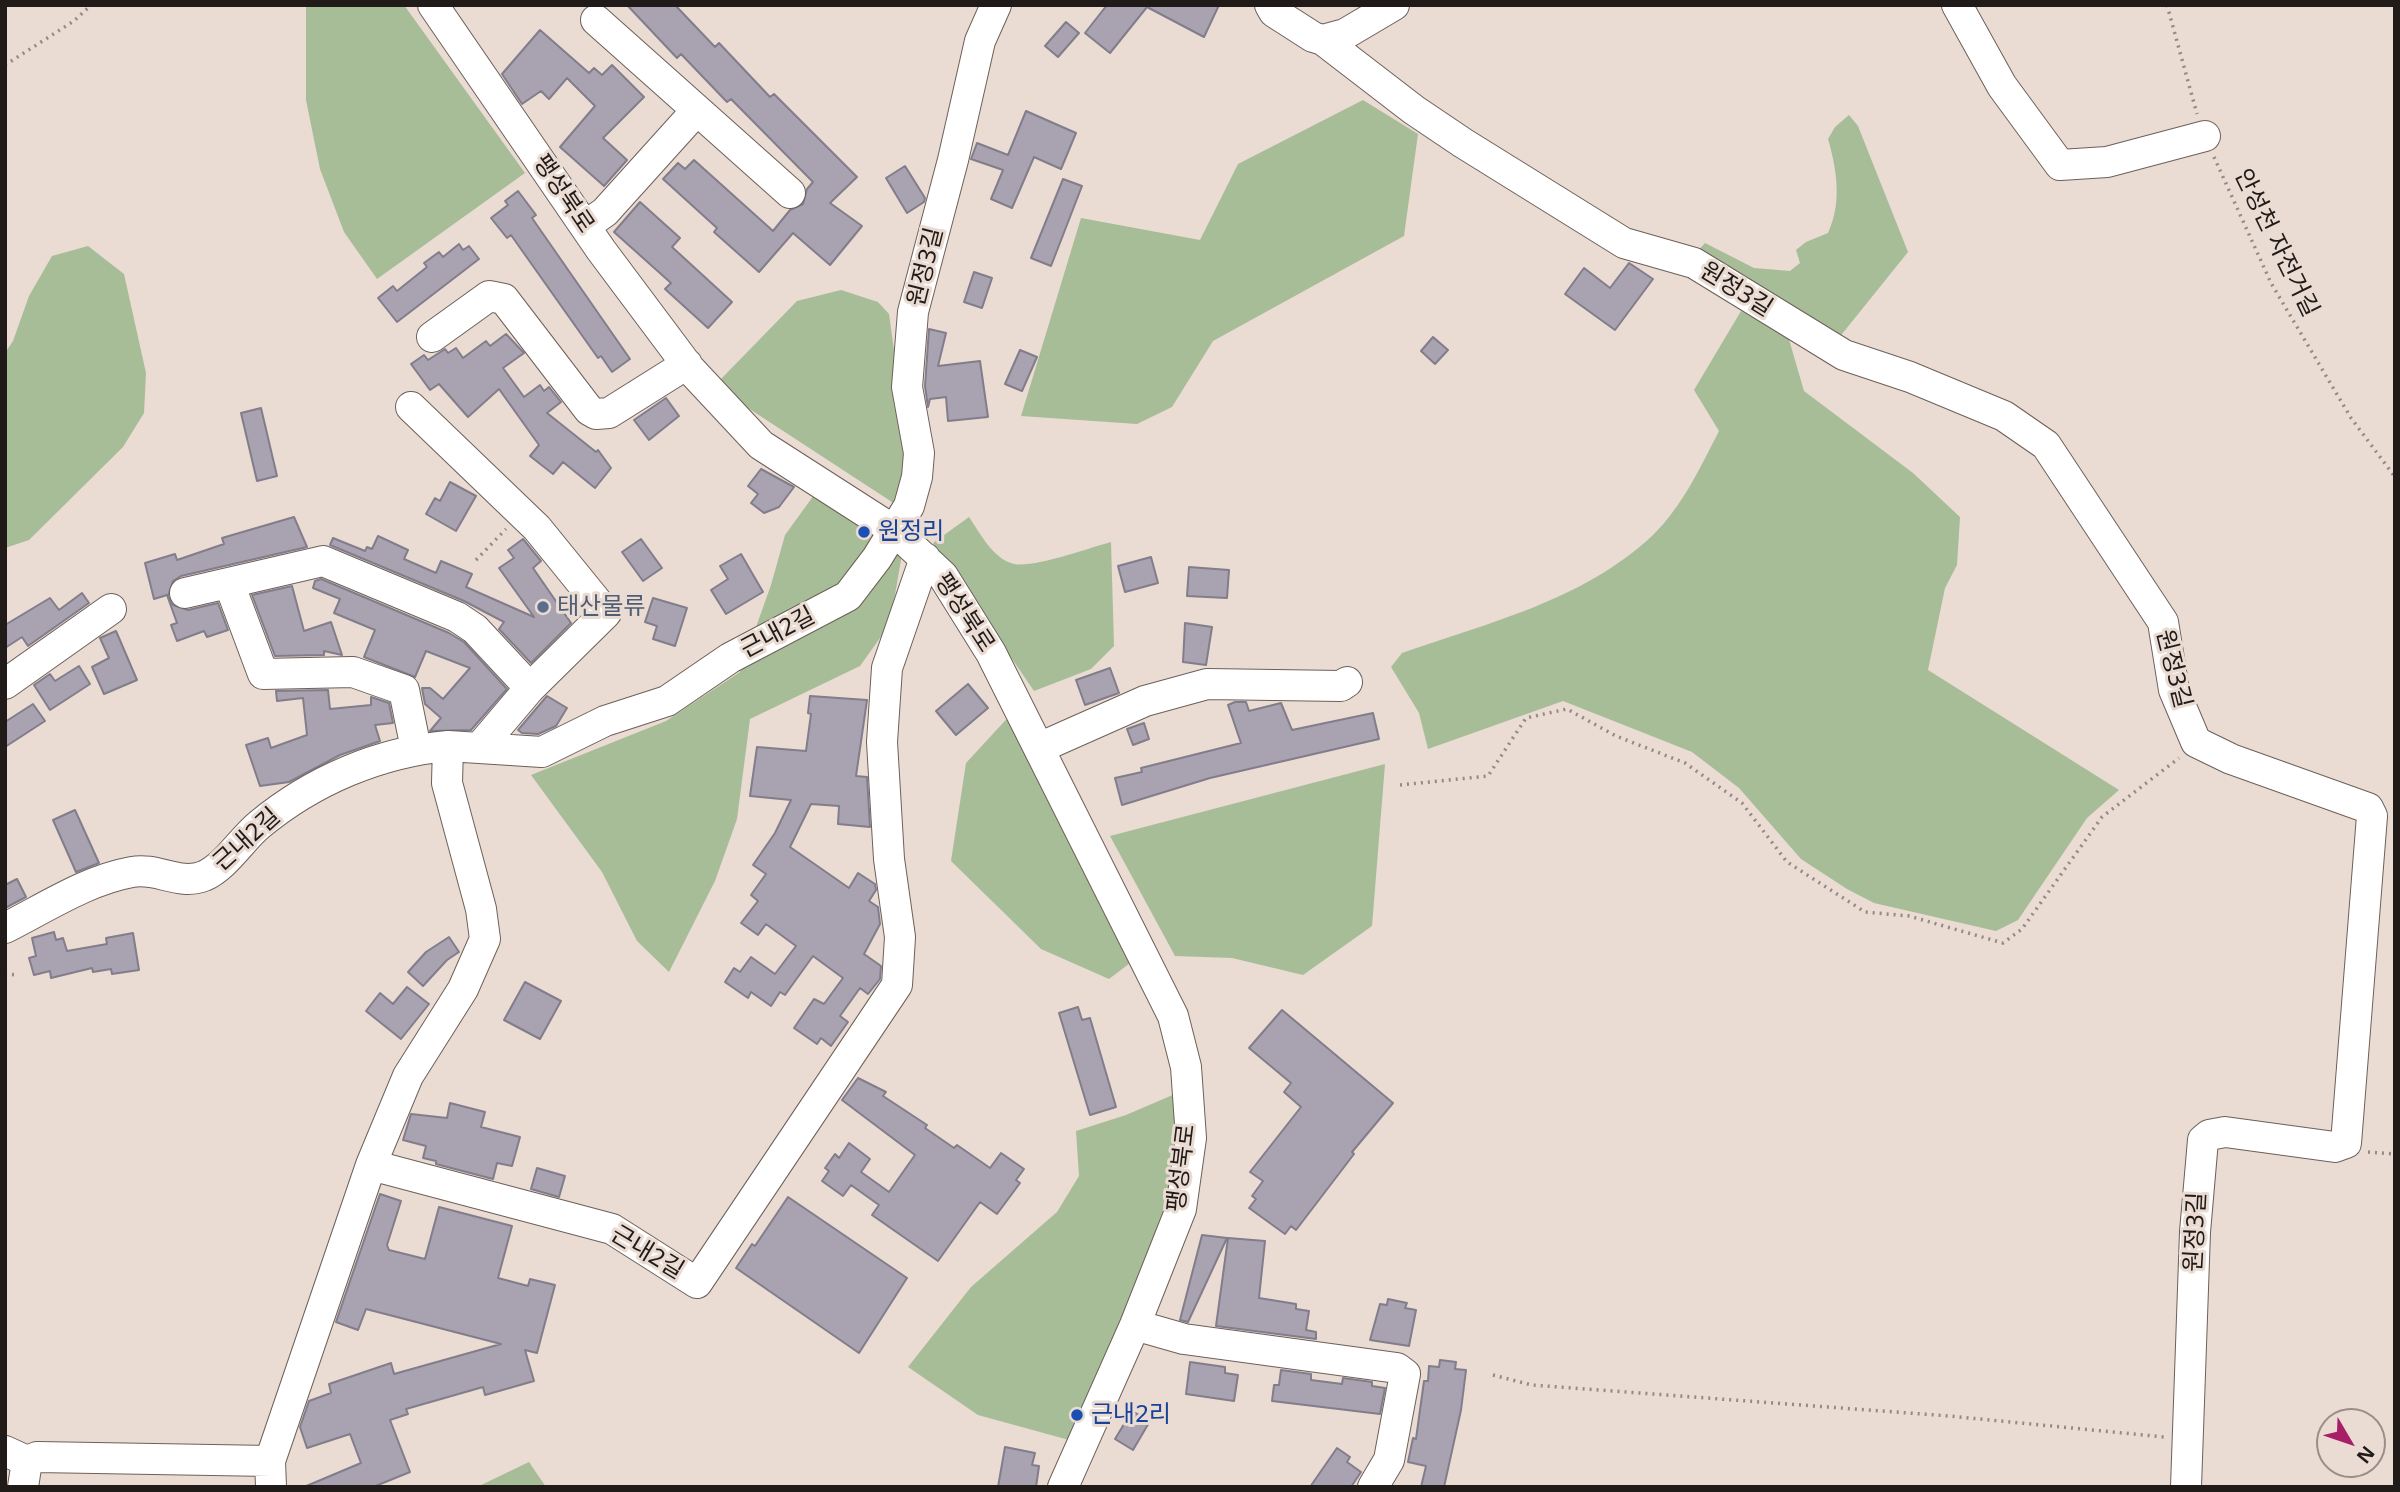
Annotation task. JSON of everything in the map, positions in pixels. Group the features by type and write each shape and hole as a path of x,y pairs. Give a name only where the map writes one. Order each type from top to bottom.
{"street":[{"name":"팽성북로","path":"433,5 584,226 687,364 761,445 895,531 943,576 991,653 1173,1016 1186,1067 1191,1138 1181,1209 1135,1325 1063,1487"},
{"name":"원정3길","path":"895,531 909,506 918,465 907,387 913,312 953,160 980,41 996,5"},
{"name":"원정3길","path":"1270,5 1274,12 1324,40 1453,136 1624,243 1694,263 1844,355 1910,377 2004,416 2046,445 2163,622 2174,690 2196,742 2231,759 2368,808 2372,816 2346,1143 2334,1147 2225,1132 2217,1132 2203,1140 2195,1231 2186,1487"},
{"path":"1324,40 1345,34 1394,5"},
{"path":"1956,5 2002,86 2060,165 2107,162 2204,136"},
{"path":"596,20 790,193"},
{"path":"584,226 605,212 697,110"},
{"path":"432,337 489,296 505,299 589,410 596,414 609,413 687,364"},
{"path":"411,407 522,513 606,613 530,688 481,747"},
{"name":"근내2길","path":"5,928 104,879 135,871 188,881 208,874 257,826 302,793 390,754 448,746 542,752 605,722 667,701 730,658 848,596 895,531"},
{"name":"근내2길","path":"371,1165 612,1229 697,1283 897,985 901,937 889,859 882,742 887,668 925,558"},
{"path":"185,593 323,561 457,617 475,629 530,688"},
{"path":"229,583 263,674 353,672 404,690 416,749"},
{"path":"5,684 111,609"},
{"path":"1040,748 1144,701 1207,684 1341,686 1347,682"},
{"path":"18,1466 37,1457 270,1474 371,1165 408,1076 463,989 485,939 481,909 447,783 448,746"},
{"path":"1135,1325 1185,1339 1397,1368 1405,1374 1389,1460 1373,1487"}],"path":[{"path":"5,65 74,21 91,5"},
{"name":"안성천 자전거길","path":"2167,5 2204,136 2271,283 2351,418 2395,477"},
{"path":"476,560 522,513"},
{"path":"1400,785 1488,776 1526,718 1567,709 1616,736 1685,764 1742,803 1787,862 1865,912 1909,916 2003,943 2022,929 2102,817 2196,742"},
{"path":"5,974 18,975"},
{"path":"1493,1375 1532,1385 1950,1416 2187,1440"}],"green space":[{"path":"306,5 404,5 525,173 377,279 344,232 320,169 306,100"},
{"path":"1363,100 1418,134 1404,236 1213,341 1172,407 1137,424 1021,416 1081,218 1200,240 1238,164"},
{"path":"1849,115 1858,126 1908,252 1838,339 1694,255 1705,243 1754,268 1790,271 1800,263 1796,250 1806,242 1828,233 1832,222 1837,186 1828,139 1835,127"},
{"path":"88,246 124,274 146,373 144,413 123,447 29,540 5,548 5,353 13,341 29,296 52,256"},
{"path":"841,290 878,302 889,314 911,473 895,504 745,406 721,379 797,301"},
{"path":"1741,311 1788,336 1804,391 1913,473 1960,517 1957,565 1945,588 1928,670 2119,790 2087,818 2018,920 1996,931 1874,903 1847,889 1801,859 1739,788 1692,752 1563,701 1428,749 1419,713 1391,667 1402,653 1501,620 1566,593 1626,558 1653,535 1682,499 1719,431 1694,390"},
{"path":"814,495 902,554 890,624 860,666 750,719 737,819 715,881 669,972 637,941 602,872 531,775 666,721 740,672 771,585 785,535"},
{"path":"969,517 993,551 1014,564 1035,563 1111,542 1114,646 1091,669 1034,691 933,543"},
{"path":"1014,711 1138,957 1109,979 1041,949 951,861 966,763"},
{"path":"1385,764 1372,926 1303,975 1232,958 1175,956 1110,836"},
{"path":"1175,1094 1175,1159 1161,1226 1069,1440 978,1415 908,1367 971,1287 1057,1212 1079,1176 1076,1131 1126,1115"},
{"path":"529,1462 546,1487 477,1487"}],"building":[{"path":"627,5 675,5 715,47 719,43 770,97 774,94 857,177 830,203 862,226 830,265 793,233 759,272 714,232 717,228 663,179 678,163 685,169 694,160 773,231 790,210 803,204 807,189 813,182 731,99 727,102 681,54 677,58"},
{"path":"1107,5 1219,5 1204,37 1147,7 1110,53 1085,33"},
{"path":"1066,22 1079,33 1058,57 1045,46"},
{"path":"540,30 589,73 594,68 602,75 612,65 644,97 603,138 627,160 604,186 560,147 595,106 567,78 549,99 541,91 522,104 502,74"},
{"path":"1026,111 1076,133 1061,169 1034,157 1012,208 991,199 1003,170 971,159 977,143 1008,155"},
{"path":"905,166 925,198 924,202 907,213 886,178"},
{"path":"1063,179 1082,186 1051,266 1031,258"},
{"path":"518,191 536,215 532,218 630,359 612,372 601,356 598,358 511,235 507,238 491,218 508,205 505,201"},
{"path":"640,202 680,238 672,247 732,302 708,328 665,289 671,283 614,232"},
{"path":"459,244 463,250 469,246 479,259 397,322 378,298 393,286 397,291 427,267 424,263 439,252 443,257"},
{"path":"1629,263 1653,279 1615,330 1565,294 1584,268 1610,288"},
{"path":"974,272 992,278 982,308 964,302"},
{"path":"929,329 946,333 938,366 980,361 988,417 948,421 946,397 930,399 928,407 925,386"},
{"path":"506,334 524,353 503,368 524,397 540,385 544,391 549,387 561,402 547,413 596,452 598,450 611,468 595,488 563,462 553,474 530,456 539,445 499,389 468,417 439,384 430,390 411,364 424,355 428,360 445,349 448,353 456,348 463,358 486,341 490,346"},
{"path":"1433,337 1448,350 1435,364 1421,351"},
{"path":"1020,350 1037,357 1022,391 1005,384"},
{"path":"666,398 679,416 649,440 634,420"},
{"path":"261,408 277,476 257,481 241,413"},
{"path":"761,469 794,487 779,507 764,513 751,503 758,494 748,486"},
{"path":"450,482 476,496 456,531 426,514 435,498 440,501"},
{"path":"294,517 307,547 181,576 173,581 168,596 173,605 188,610 218,603 228,630 207,637 204,631 177,641 171,625 177,623 167,595 154,599 145,563 175,554 177,560 224,544 222,538"},
{"path":"378,536 408,550 404,559 436,573 441,561 472,574 466,587 534,617 499,568 514,558 508,550 523,539 541,561 533,568 571,623 531,663 499,629 504,622 464,601 330,545 333,538 365,551 367,547 372,549"},
{"path":"641,539 662,568 643,581 622,552"},
{"path":"741,554 763,592 726,614 711,590 728,579 720,566"},
{"path":"1151,557 1158,583 1125,592 1118,566"},
{"path":"1189,567 1229,570 1227,598 1187,596"},
{"path":"321,579 449,633 464,642 507,689 471,730 430,731 441,718 425,704 422,688 430,688 443,699 470,668 426,651 415,677 364,657 375,630 334,613 340,599 313,588 315,581"},
{"path":"292,586 304,631 331,622 342,655 324,651 324,655 275,656 252,595"},
{"path":"82,593 89,603 28,646 22,637 5,648 5,625 50,598 59,610"},
{"path":"653,598 687,608 675,646 653,639 657,626 645,622"},
{"path":"1185,623 1212,627 1206,665 1183,662"},
{"path":"116,631 137,680 104,694 92,667 109,658 100,638"},
{"path":"79,666 90,684 50,710 34,685 50,674 55,681"},
{"path":"1110,668 1119,693 1085,705 1076,680"},
{"path":"968,684 988,708 956,735 936,711"},
{"path":"328,690 330,709 371,705 371,697 389,703 393,723 375,725 380,741 340,755 289,782 260,786 246,745 268,738 271,748 307,735 303,698 277,701 276,691"},
{"path":"547,696 567,708 556,726 538,734 522,733 518,730"},
{"path":"810,696 867,700 856,776 867,777 870,827 838,824 839,806 811,804 790,847 849,888 858,873 875,884 876,890 869,901 878,907 880,924 864,954 881,966 880,979 868,994 860,988 840,1016 848,1022 831,1046 821,1038 817,1044 794,1028 814,999 824,1004 843,978 813,956 785,995 780,992 771,1006 751,992 748,998 725,982 734,968 740,972 751,957 775,974 796,946 766,924 758,935 741,923 758,901 751,895 766,874 753,865 775,833 791,800 750,796 757,747 806,751 811,714 808,713"},
{"path":"1246,702 1249,711 1281,703 1292,730 1373,713 1379,739 1210,778 1122,805 1115,778 1142,772 1141,768 1241,743 1228,705"},
{"path":"33,704 45,721 5,747 5,722"},
{"path":"1144,723 1149,739 1133,745 1127,729"},
{"path":"75,810 99,863 76,872 53,820"},
{"path":"17,879 26,897 5,908 5,885"},
{"path":"54,932 56,940 63,938 67,951 107,944 106,938 133,933 139,970 112,974 111,969 93,972 92,968 51,978 50,971 34,975 29,958 36,956 32,938"},
{"path":"449,937 459,952 447,960 423,986 408,972 426,952"},
{"path":"525,982 561,1001 540,1039 504,1020"},
{"path":"407,987 429,1004 401,1039 366,1011 380,993 393,1004"},
{"path":"1078,1007 1082,1020 1090,1018 1116,1107 1090,1115 1059,1013"},
{"path":"1282,1010 1393,1103 1352,1152 1354,1154 1296,1230 1291,1226 1285,1234 1249,1208 1256,1199 1252,1196 1263,1181 1250,1172 1301,1107 1284,1092 1291,1083 1249,1048"},
{"path":"858,1078 886,1092 883,1096 927,1125 925,1128 954,1148 957,1145 990,1168 1001,1153 1024,1169 1016,1180 1020,1183 997,1214 980,1202 938,1261 872,1215 879,1205 851,1185 843,1196 822,1181 829,1171 825,1168 835,1154 839,1158 849,1143 870,1159 861,1172 889,1192 915,1155 842,1100"},
{"path":"450,1103 485,1112 481,1127 520,1137 512,1166 497,1163 493,1179 436,1164 436,1161 423,1158 426,1146 403,1140 411,1114 447,1118"},
{"path":"537,1168 565,1176 559,1197 531,1189"},
{"path":"380,1194 401,1201 387,1245 389,1250 425,1259 439,1207 512,1226 498,1278 528,1286 530,1279 555,1285 537,1353 525,1350 534,1381 485,1395 483,1387 406,1409 408,1414 390,1420 410,1472 373,1487 304,1487 361,1463 350,1434 307,1448 300,1427 309,1401 331,1393 329,1384 391,1363 394,1374 501,1344 366,1309 358,1330 336,1322"},
{"path":"788,1197 907,1278 859,1353 736,1268 752,1244 755,1246"},
{"path":"1202,1235 1227,1238 1188,1322 1180,1320"},
{"path":"1228,1238 1265,1241 1259,1298 1296,1304 1296,1309 1309,1311 1306,1330 1316,1332 1316,1339 1216,1326"},
{"path":"1388,1299 1407,1303 1405,1308 1416,1310 1409,1346 1370,1340 1380,1304 1387,1305"},
{"path":"1440,1360 1456,1362 1455,1369 1466,1370 1461,1410 1444,1487 1421,1487 1426,1466 1408,1462 1413,1438 1416,1439 1424,1381 1428,1381 1429,1366 1439,1367"},
{"path":"1190,1362 1225,1367 1225,1373 1238,1375 1234,1401 1186,1394"},
{"path":"1281,1370 1311,1374 1311,1380 1342,1384 1343,1378 1372,1382 1372,1386 1385,1388 1380,1414 1272,1401 1274,1385 1279,1385"},
{"path":"1132,1411 1150,1421 1133,1450 1115,1439"},
{"path":"1005,1447 1035,1453 1032,1465 1039,1466 1036,1487 998,1487"},
{"path":"1337,1448 1350,1457 1347,1462 1361,1472 1351,1487 1310,1487"}],"place":[{"name":"원정리","path":"864,532"},
{"name":"태산물류","path":"543,607"},
{"name":"근내2리","path":"1077,1415"}]}
